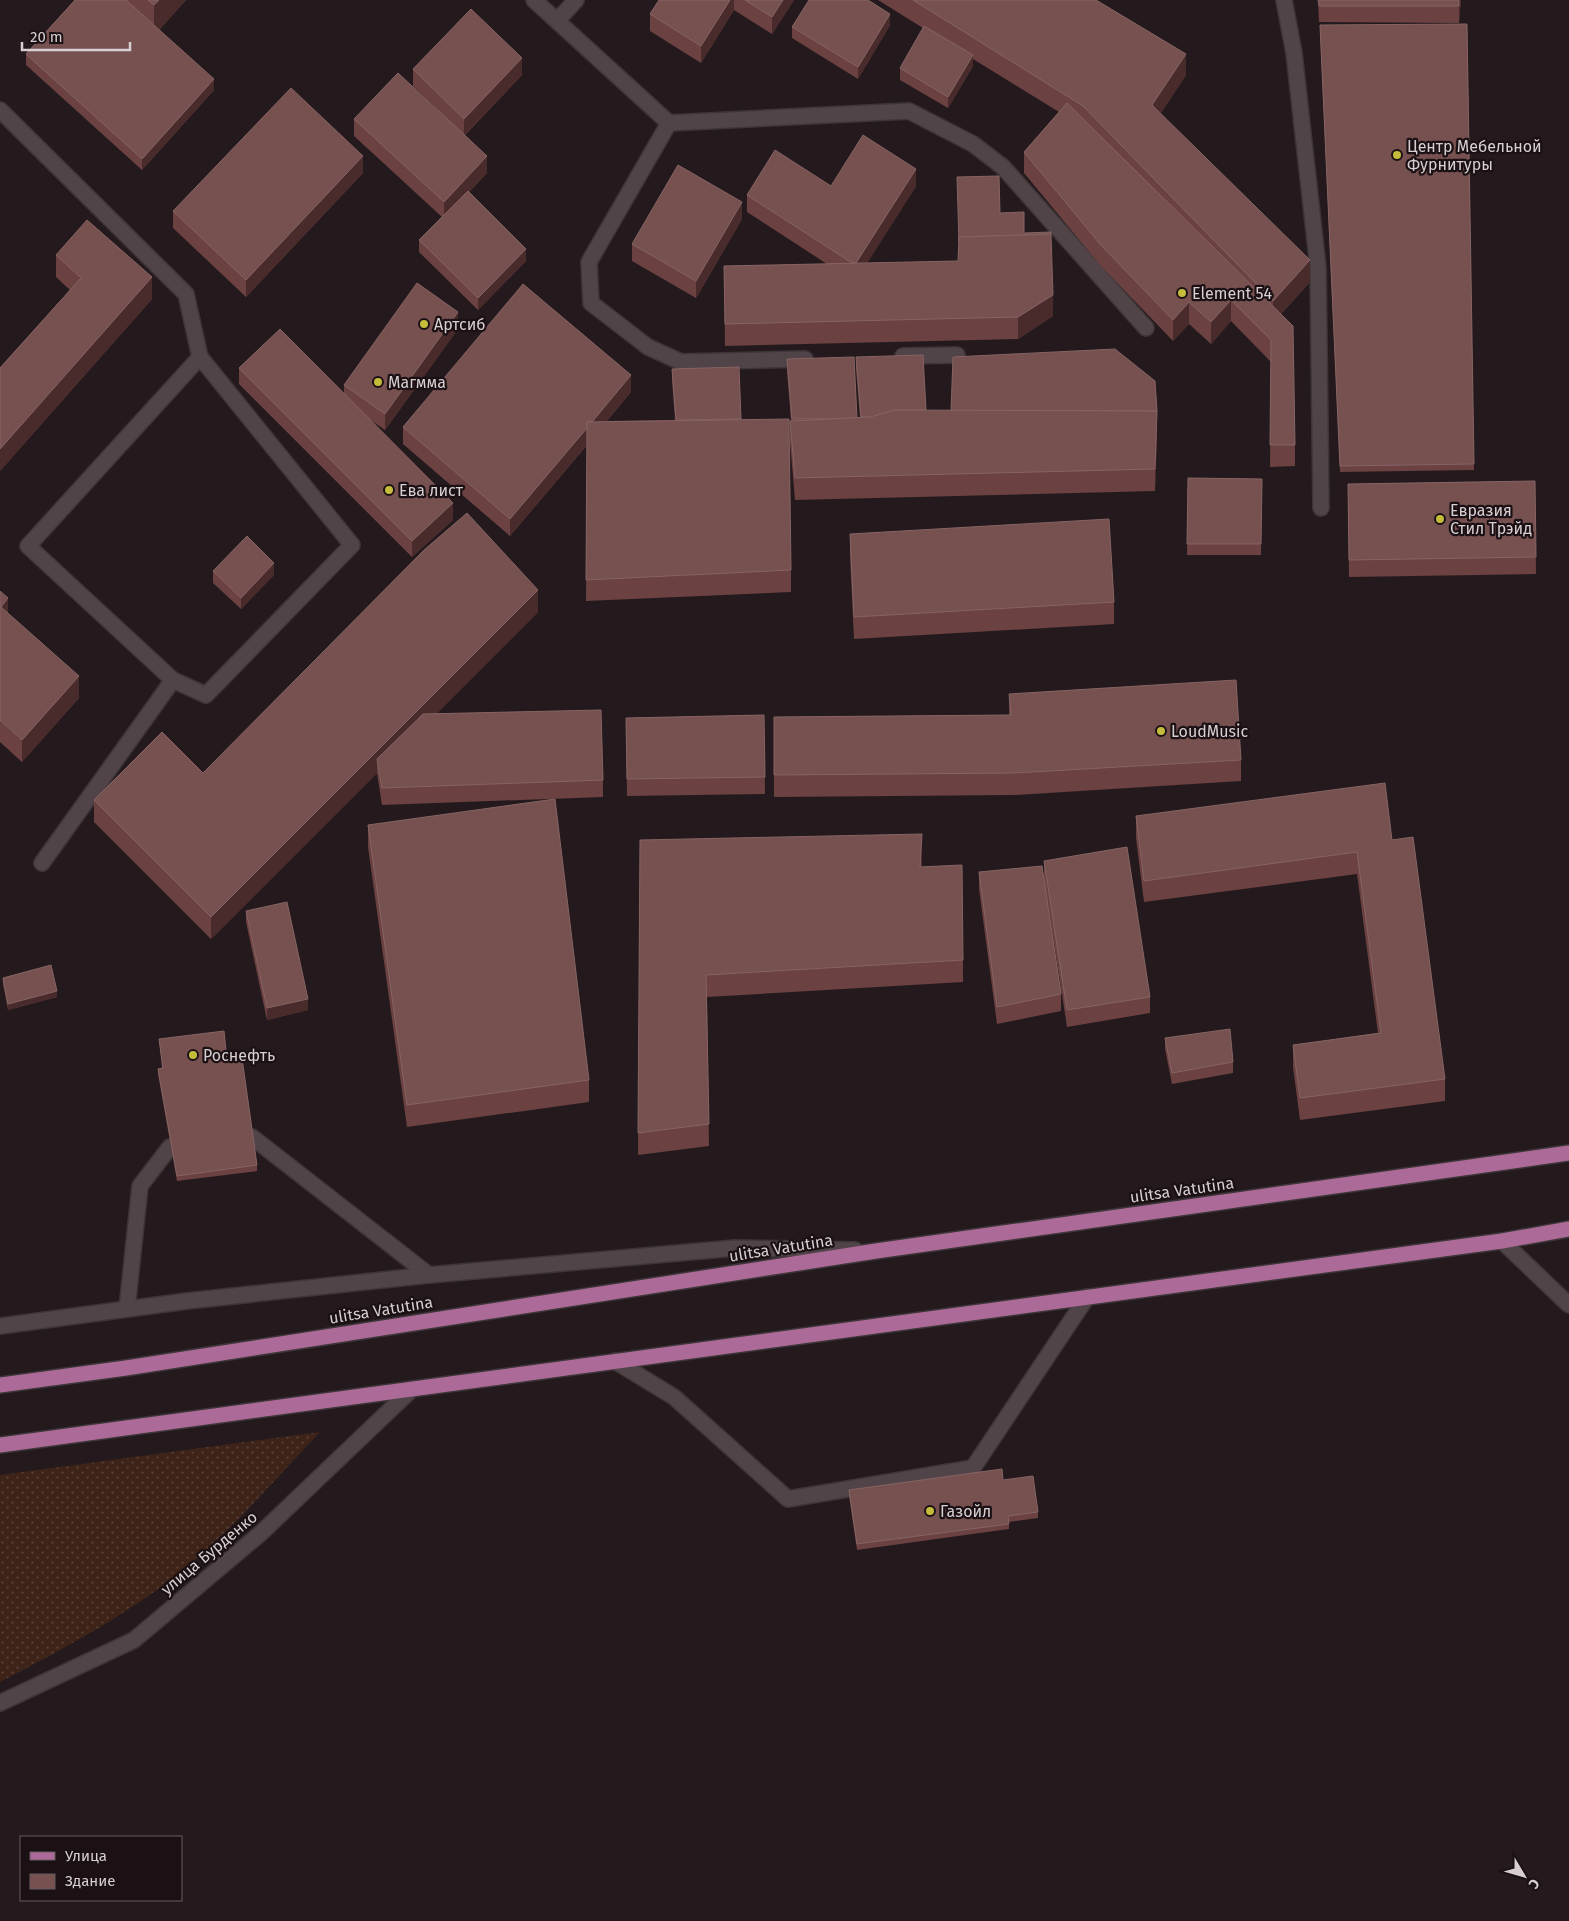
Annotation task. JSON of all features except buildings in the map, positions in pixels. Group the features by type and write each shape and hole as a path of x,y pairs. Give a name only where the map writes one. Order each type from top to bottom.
{"main road":[{"name":"ulitsa Vatutina","path":"0,1384 126,1368 876,1251 1569,1153"},
{"path":"0,1445 1502,1241 1569,1229"}],"street":[{"path":"534,0 669,123 909,111 973,144 1003,167 1146,328"},
{"path":"557,21 576,0"},
{"path":"1284,0 1294,52 1318,267 1321,508"},
{"path":"0,110 186,294 200,357 352,545 206,695 174,680 28,546 200,357"},
{"path":"669,123 589,262 591,302 648,347 681,362 819,358"},
{"path":"888,357 957,355"},
{"path":"42,864 174,680"},
{"path":"127,1309 140,1186 170,1147 252,1137 429,1275"},
{"path":"1502,1241 1569,1305"},
{"path":"0,1326 127,1309 429,1275 736,1248 876,1251"},
{"path":"615,1361 674,1397 788,1499 973,1468 1086,1297"},
{"name":"улица Бурденко","path":"0,1703 134,1640 261,1533 412,1389"}],"shaded area":[{"path":"320,1432 234,1523 181,1572 106,1623 0,1682 0,1475"}],"place":[{"name":"Центр Мебельной Фурнитуры","path":"1397,155"},
{"name":"Element 54","path":"1182,293"},
{"name":"Артсиб","path":"424,324"},
{"name":"Магмма","path":"378,382"},
{"name":"Ева лист","path":"389,490"},
{"name":"Евразия Стил Трэйд","path":"1440,519"},
{"name":"LoudMusic","path":"1161,731"},
{"name":"Роснефть","path":"193,1055"},
{"name":"Газойл","path":"930,1511"}]}
